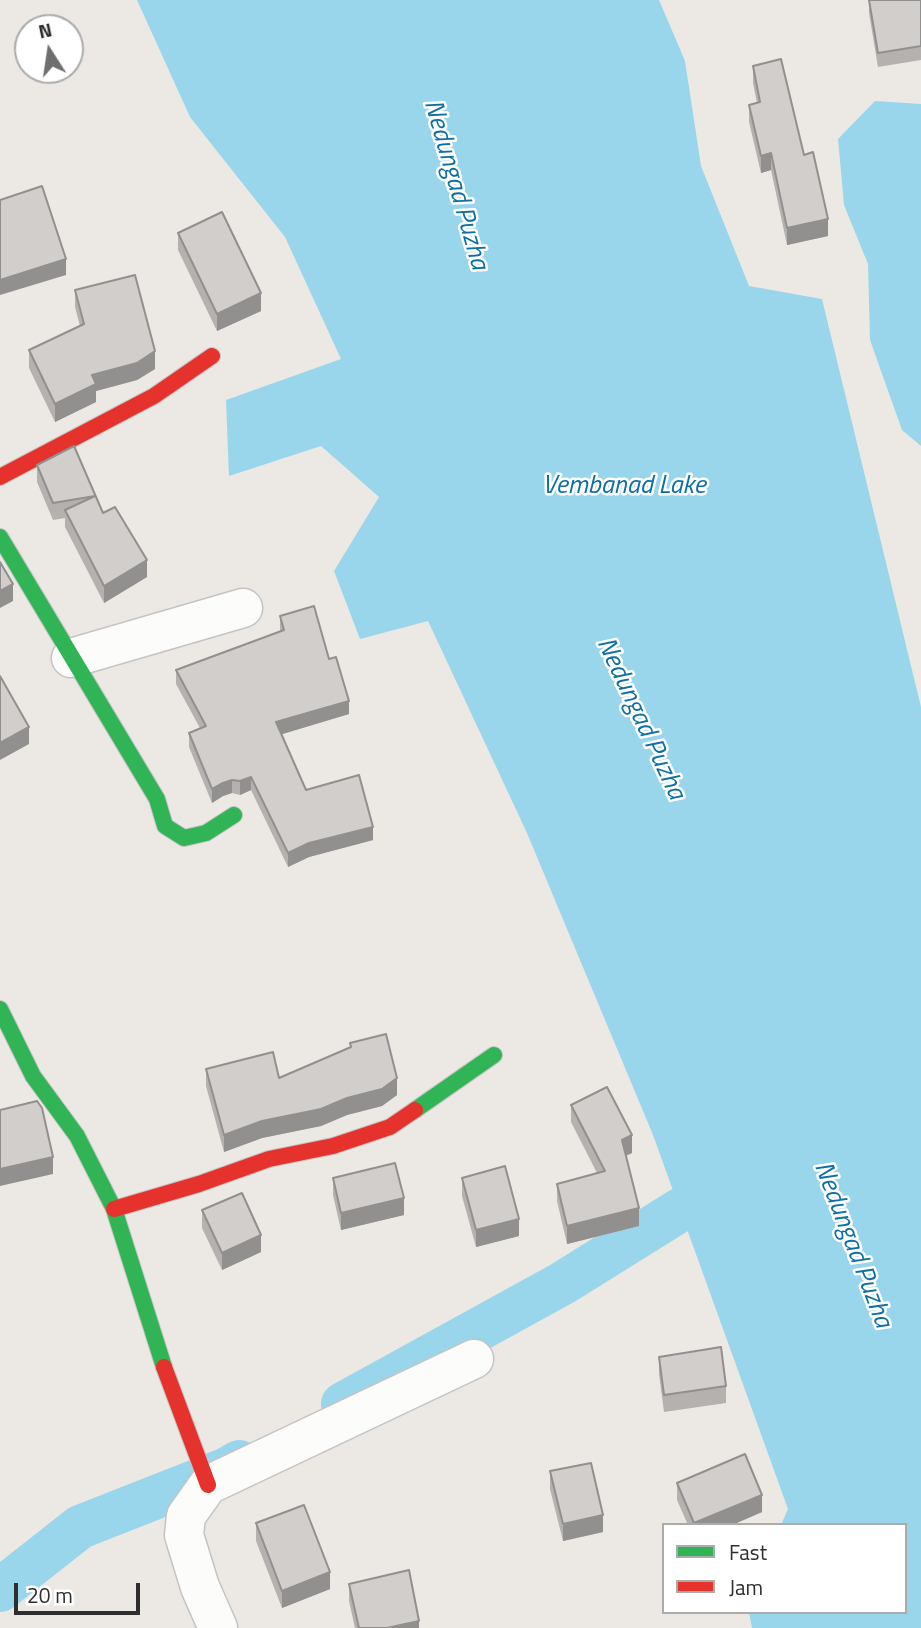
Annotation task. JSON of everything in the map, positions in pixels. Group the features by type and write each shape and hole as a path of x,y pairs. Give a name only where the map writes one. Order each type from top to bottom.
{"street":[{"path":"0,477 154,396 212,356"},
{"path":"0,537 157,799 164,826 184,838 206,833 234,815"},
{"path":"71,657 243,608"},
{"path":"0,1009 33,1076 77,1136 114,1209 168,1381 205,1476"},
{"path":"114,1209 199,1184 269,1159 333,1146 390,1127 494,1055"},
{"path":"218,1628 200,1587 184,1535 186,1516 205,1476 474,1359"}],"water":[{"name":"Vembanad Lake","path":"137,0 659,0 685,61 701,166 749,286 822,299 921,707 921,1628 752,1628 749,1614 907,1614 907,1523 782,1523 788,1509 653,1135 527,833 428,621 360,639 334,571 379,497 321,446 229,476 226,400 341,359 285,237 190,117"},
{"path":"875,101 921,104 921,446 902,430 870,340 868,264 844,205 838,139"}],"building":[{"path":"869,0 921,0 921,46 878,53"},
{"path":"781,59 804,155 813,152 828,219 787,228 771,153 761,156 749,105 760,102 753,66"},
{"path":"42,186 66,259 0,280 0,200"},
{"path":"222,212 261,293 217,314 178,233"},
{"path":"135,275 155,351 137,363 92,375 96,384 55,404 29,350 84,324 75,290"},
{"path":"74,446 103,513 115,507 147,560 104,586 65,510 95,496 53,503 37,465"},
{"path":"0,562 13,584 0,591"},
{"path":"314,606 329,659 336,657 349,701 276,722 306,790 359,775 373,827 309,843 288,853 251,777 240,781 232,780 212,789 189,733 206,726 176,670 284,630 280,616"},
{"path":"0,676 29,727 0,743"},
{"path":"386,1034 397,1078 382,1089 347,1098 321,1109 262,1121 224,1135 206,1069 273,1052 279,1078 351,1047 350,1043"},
{"path":"607,1087 632,1135 622,1140 639,1208 567,1226 557,1184 605,1171 571,1105"},
{"path":"37,1101 42,1108 53,1157 0,1169 0,1110"},
{"path":"395,1163 404,1198 341,1213 333,1178"},
{"path":"505,1166 519,1219 476,1230 462,1178"},
{"path":"242,1193 261,1235 222,1253 202,1210"},
{"path":"721,1347 726,1386 664,1395 659,1357"},
{"path":"745,1454 762,1495 694,1523 677,1483"},
{"path":"591,1463 603,1515 563,1524 550,1471"},
{"path":"304,1505 330,1572 282,1591 256,1523"},
{"path":"409,1570 419,1621 387,1628 359,1628 349,1584"}],"waterway":[{"path":"343,1404 563,1283 680,1210 733,1184"},
{"path":"0,1590 80,1527 225,1470 239,1462"}],"traffic: fast":[{"path":"0,537 157,799 165,826 184,838 206,833 234,815"},
{"path":"0,1009 33,1076 77,1136 114,1209 164,1367"},
{"path":"415,1110 494,1055"}],"traffic: jam":[{"path":"0,477 154,396 212,356"},
{"path":"114,1209 199,1184 269,1159 333,1146 390,1127 415,1110"},
{"path":"164,1367 208,1485"}],"water label":[{"name":"Nedungad Puzha","path":"455,185"},
{"name":"Nedungad Puzha","path":"640,719"},
{"name":"Nedungad Puzha","path":"852,1245"}]}
